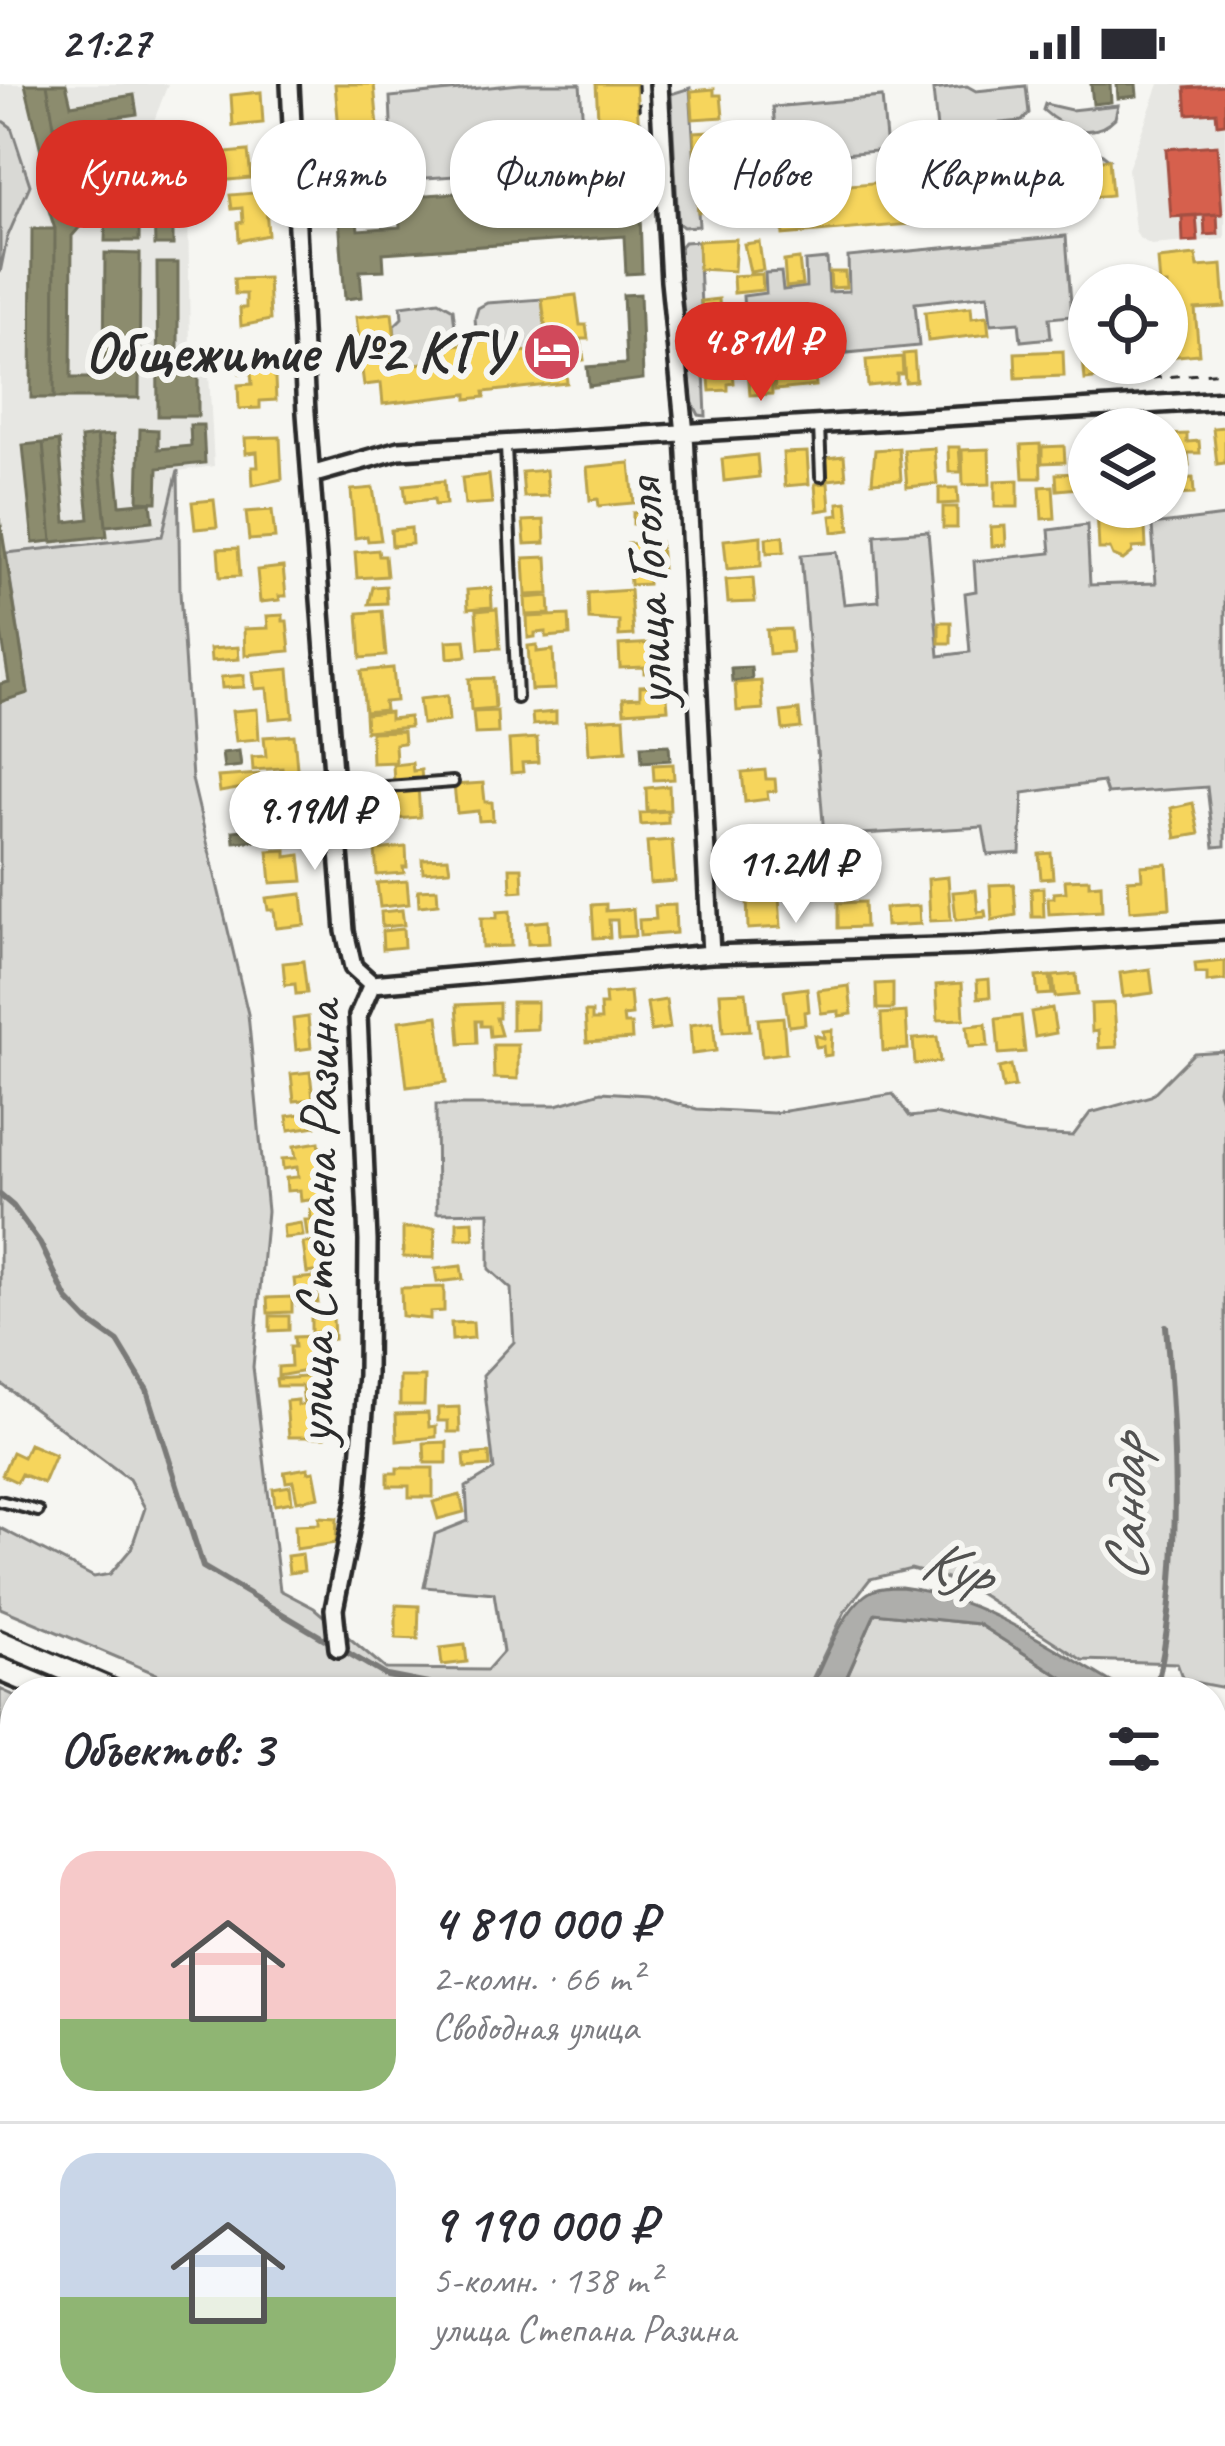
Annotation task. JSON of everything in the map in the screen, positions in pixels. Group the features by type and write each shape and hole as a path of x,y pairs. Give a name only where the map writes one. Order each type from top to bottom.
{"street":[{"name":"улица Степана Разина","path":"290,84 311,475 344,931 353,967 371,984 358,1016 368,1241 367,1376 357,1496 334,1609 338,1648"},
{"name":"улица Гоголя","path":"659,84 685,434 711,954"},
{"path":"311,475 398,450 1225,400"},
{"path":"371,984 711,954 1225,932"}],"lane":[{"path":"819,425 821,476"},
{"path":"506,446 517,698"},
{"path":"334,791 453,782"},
{"path":"0,1501 38,1511"}],"path":[{"path":"638,84 640,120"},
{"path":"1188,375 1225,372"}],"shaded area":[{"path":"0,84 168,84 154,120 36,120 36,228 188,228 190,355 208,355 214,466 178,471 163,536 6,553 28,693 0,702 0,273 7,238 30,185 11,127 0,119"},
{"path":"520,84 580,84 583,120 450,120 450,176 426,178 426,120 391,120 390,97"},
{"path":"1159,84 1225,84 1225,239 1151,245 1135,230 1128,169"},
{"path":"1026,86 1029,113 1023,120 936,120 933,90"},
{"path":"690,88 689,227 678,223 671,94"},
{"path":"882,97 884,120 876,120 876,151 852,153 852,120 774,120 773,107"},
{"path":"1045,104 1071,110 1118,105 1115,118 1103,126 1103,120 1057,120 1043,110"},
{"path":"0,119 11,127 30,185 7,238 0,273"},
{"path":"1066,236 1068,316 1049,318 1051,338 1021,341 1019,322 991,324 988,295 915,303 919,346 847,353 846,345 829,347 825,320 783,324 783,352 761,355 757,333 736,336 732,314 744,312 743,296 766,293 765,273 781,272 783,290 806,287 805,261 827,259 829,292 849,291 848,257"},
{"path":"698,241 706,416 699,415 687,392 679,248 684,242"},
{"path":"542,299 548,349 495,355 493,341 477,342 478,308 487,303"},
{"path":"439,301 453,309 457,344 447,346 449,360 398,366 394,326 402,318 401,306"},
{"path":"178,470 192,779 248,1014 267,1211 253,1367 280,1590 314,1608 386,1669 487,1670 503,1652 494,1593 424,1587 435,1534 468,1521 466,1487 494,1470 483,1375 514,1342 511,1289 489,1269 489,1212 437,1213 436,1105 557,1105 601,1092 648,1095 697,1109 773,1113 893,1094 910,1117 935,1114 1023,1134 1073,1136 1090,1113 1151,1096 1194,1053 1224,1051 1218,1090 1225,1113 1225,1677 1182,1677 1177,1663 1082,1660 965,1584 911,1569 870,1579 845,1611 813,1677 163,1677 0,1608 0,1528 94,1577 110,1574 131,1549 145,1508 129,1479 0,1383 0,702 28,692 6,553 162,536"},
{"path":"1225,516 1225,846 1214,847 1207,787 1107,794 1103,782 1023,793 1020,853 988,855 983,827 862,834 854,855 826,859 801,555 837,552 844,604 879,601 875,535 928,531 939,656 970,652 965,593 976,591 974,561 1051,553 1049,530 1087,528 1090,585 1156,583 1152,528 1188,528 1188,521"},
{"path":"901,1587 962,1602 1103,1677 1061,1677 978,1624 875,1613 847,1677 816,1677 852,1608 882,1588"},
{"path":"875,1613 978,1624 1061,1677 847,1677"}],"building: Жильё":[{"path":"335,84 374,84 377,120 338,120"},
{"path":"596,84 636,84 638,120 598,120"},
{"path":"714,89 714,95 721,95 723,117 693,119 691,91"},
{"path":"261,92 263,120 233,126 231,95"},
{"path":"248,151 251,178 227,180 227,153"},
{"path":"1109,159 1112,195 1103,196 1103,160"},
{"path":"876,183 876,227 783,235 782,228 852,228 852,185"},
{"path":"251,193 251,228 268,228 268,235 239,241 242,208 232,209 230,195"},
{"path":"736,239 734,271 699,269 698,241"},
{"path":"759,242 763,270 750,272 744,244"},
{"path":"1196,255 1198,267 1222,265 1225,307 1195,309 1199,354 1188,355 1188,264 1158,264 1158,259"},
{"path":"799,259 802,285 786,287 784,261"},
{"path":"830,272 845,272 846,287 831,288"},
{"path":"762,274 763,290 734,293 733,276"},
{"path":"268,278 270,320 241,326 240,308 246,308 246,294 235,294 234,279"},
{"name":"Общежитие №2 КГУ","path":"576,295 580,325 586,325 588,339 581,339 584,360 565,362 567,383 484,392 485,397 467,399 467,394 383,404 381,383 364,385 354,348 360,347 356,317 392,313 398,366 449,360 447,346 493,340 495,355 548,349 542,299"},
{"path":"719,299 720,313 727,312 728,321 711,323 701,301"},
{"path":"971,307 972,318 987,316 989,334 928,341 925,312"},
{"path":"789,329 819,330 820,346 790,348"},
{"path":"754,337 758,364 740,367 736,340"},
{"path":"702,346 711,346 712,358 732,357 734,383 728,384 728,390 710,391 709,377 704,378"},
{"path":"1063,351 1064,376 1016,378 1015,353"},
{"path":"260,353 260,358 274,357 276,400 260,401 260,408 239,409 238,385 252,384 251,373 240,373 239,354"},
{"path":"914,353 916,381 905,382 903,354"},
{"path":"813,357 816,386 775,390 773,360"},
{"path":"902,357 903,374 897,374 897,383 868,386 866,360"},
{"path":"771,360 772,394 750,395 748,368"},
{"path":"1225,427 1225,463 1217,464 1213,428"},
{"path":"280,437 282,479 253,485 257,452 246,453 245,438"},
{"path":"1199,441 1200,453 1188,453 1188,442"},
{"path":"1040,444 1041,478 1023,478 1021,445"},
{"path":"1064,446 1065,462 1042,463 1042,447"},
{"path":"948,447 959,447 961,472 949,472"},
{"path":"899,448 901,480 872,482 875,450"},
{"path":"934,448 937,484 907,487 904,450"},
{"path":"989,449 990,484 963,485 962,450"},
{"path":"807,452 809,484 785,486 783,453"},
{"path":"757,455 759,477 724,481 722,459"},
{"path":"844,456 846,478 828,480 826,458"},
{"path":"630,463 634,503 599,506 598,499 590,500 587,467"},
{"path":"546,470 548,496 524,497 522,472"},
{"path":"1068,473 1068,489 1057,490 1056,474"},
{"path":"489,475 492,503 465,505 462,478"},
{"path":"1018,480 1018,507 995,507 995,481"},
{"path":"444,481 446,504 435,505 434,499 406,502 404,485"},
{"path":"828,483 830,509 817,511 815,484"},
{"path":"1053,486 1055,518 1042,519 1040,487"},
{"path":"373,488 381,540 368,541 367,536 355,538 351,490"},
{"path":"939,488 957,488 958,503 939,504"},
{"path":"214,500 217,527 195,529 192,502"},
{"path":"847,502 850,530 833,532 831,516 839,515 838,503"},
{"path":"943,507 957,507 957,528 943,528"},
{"path":"272,510 275,538 249,540 246,512"},
{"path":"658,511 659,523 633,524 633,513"},
{"path":"544,520 545,543 525,544 523,521"},
{"path":"1005,526 1006,545 992,546 991,527"},
{"path":"411,528 412,544 392,546 391,530"},
{"path":"1098,528 1145,528 1146,547 1133,548 1123,560 1110,549 1099,549"},
{"path":"761,536 761,566 727,569 724,540"},
{"path":"783,536 784,552 767,553 766,538"},
{"path":"660,542 662,569 648,570 648,584 630,585 628,544"},
{"path":"238,548 240,576 220,577 218,549"},
{"path":"378,550 379,556 385,556 387,576 357,578 355,552"},
{"path":"547,557 549,594 526,595 524,558"},
{"path":"283,567 286,596 260,602 257,570"},
{"path":"753,578 755,602 728,603 726,580"},
{"path":"386,586 387,603 369,604 373,587"},
{"path":"491,588 492,607 468,609 467,590"},
{"path":"630,590 633,635 619,636 619,621 589,619 588,593"},
{"path":"549,596 550,614 526,615 525,598"},
{"path":"497,609 500,648 479,649 476,611"},
{"path":"382,611 386,656 361,658 358,613"},
{"path":"283,615 290,651 245,655 244,629 268,628 267,616"},
{"path":"569,615 570,635 546,637 546,632 528,638 527,617"},
{"path":"939,622 951,622 951,643 939,643"},
{"path":"790,629 792,652 769,654 767,630"},
{"path":"465,640 467,656 448,658 447,641"},
{"path":"657,643 659,672 620,668 619,645"},
{"path":"537,645 537,652 553,650 555,689 531,690 528,646"},
{"path":"238,647 239,659 211,661 210,649"},
{"path":"393,668 396,701 384,702 385,710 365,712 361,671"},
{"path":"289,669 293,717 270,719 267,688 255,689 253,672"},
{"path":"244,675 244,687 222,688 221,677"},
{"path":"493,678 495,708 471,710 469,679"},
{"path":"761,681 763,709 737,711 735,683"},
{"path":"666,685 668,709 624,712 623,698 640,697 640,686"},
{"path":"447,696 449,721 422,724 419,699"},
{"path":"257,709 259,739 236,741 232,711"},
{"path":"799,710 801,728 783,730 781,712"},
{"path":"497,711 498,733 475,734 473,712"},
{"path":"390,712 390,719 409,717 410,727 366,731 365,714"},
{"path":"556,712 556,723 533,725 532,714"},
{"path":"624,718 626,751 589,754 587,720"},
{"path":"403,731 404,743 395,744 396,762 372,763 371,732"},
{"path":"294,735 298,779 283,780 282,768 253,770 252,757 266,756 264,737"},
{"path":"537,738 538,762 522,763 523,772 511,773 509,740"},
{"path":"412,763 413,771 421,770 422,780 394,782 393,765"},
{"path":"673,764 674,779 654,780 653,765"},
{"path":"765,770 766,779 775,779 776,791 767,792 768,799 745,802 742,772"},
{"path":"259,774 260,785 220,792 218,777"},
{"path":"483,783 485,802 492,802 493,820 479,821 478,811 457,813 454,785"},
{"path":"669,786 670,810 647,811 646,788"},
{"path":"418,787 420,817 396,819 396,824 375,828 372,791"},
{"path":"296,788 301,822 288,823 288,829 257,827 255,809 267,807 265,792"},
{"path":"1193,803 1199,834 1176,838 1171,808"},
{"path":"668,811 668,823 641,825 640,813"},
{"path":"779,828 803,828 803,858 749,859 748,839 779,839"},
{"path":"672,840 675,881 650,883 647,842"},
{"path":"406,847 404,873 377,875 375,850"},
{"path":"286,850 286,857 300,855 303,881 271,883 268,851"},
{"path":"1051,853 1053,878 1041,879 1039,854"},
{"path":"448,858 450,870 423,872 422,859"},
{"path":"1167,864 1170,908 1130,911 1128,880 1142,879 1141,866"},
{"path":"510,868 522,868 523,891 511,892"},
{"path":"948,877 951,920 930,921 928,879"},
{"path":"1089,879 1089,885 1101,884 1102,911 1049,914 1048,898 1066,892 1065,880"},
{"path":"407,881 409,904 380,907 377,883"},
{"path":"1014,884 1016,915 992,920 990,885"},
{"path":"1043,888 1044,917 1032,917 1031,889"},
{"path":"437,889 438,904 419,906 418,890"},
{"path":"976,890 978,912 985,911 986,917 956,920 953,892"},
{"path":"302,894 305,925 276,928 274,910 268,910 266,898"},
{"path":"779,896 781,927 748,929 747,897"},
{"path":"864,902 865,927 838,928 838,903"},
{"path":"606,904 606,911 633,909 635,936 618,937 617,920 609,920 610,937 594,938 592,905"},
{"path":"675,905 676,933 640,936 639,920 656,919 655,906"},
{"path":"919,906 920,924 886,926 885,908"},
{"path":"402,910 404,925 382,927 381,912"},
{"path":"510,911 511,946 482,947 481,918 497,918 497,912"},
{"path":"548,921 549,943 528,944 527,923"},
{"path":"403,929 404,947 383,949 382,931"},
{"path":"303,961 307,993 296,994 295,984 285,985 283,963"},
{"path":"1225,961 1225,980 1207,982 1207,973 1196,973 1195,964"},
{"path":"1150,969 1153,993 1123,997 1120,973"},
{"path":"1076,974 1078,995 1055,997 1053,976"},
{"path":"1050,976 1052,994 1038,995 1036,977"},
{"path":"989,979 990,997 978,998 977,980"},
{"path":"893,983 893,1009 877,1009 876,984"},
{"path":"962,983 964,1019 938,1020 936,985"},
{"path":"849,986 852,1014 821,1013 818,990"},
{"path":"807,988 805,1024 789,1026 784,991"},
{"path":"630,992 632,1015 623,1016 624,1024 631,1024 632,1039 587,1042 585,1012 592,1012 592,1020 601,1020 605,994"},
{"path":"746,992 750,1030 723,1032 720,993"},
{"path":"666,1000 670,1028 651,1031 647,1003"},
{"path":"512,1002 537,1002 537,1029 512,1030"},
{"path":"499,1003 496,1018 501,1035 490,1036 489,1026 476,1021 477,1043 460,1044 457,1005"},
{"path":"1114,1003 1117,1047 1099,1048 1098,1031 1092,1032 1091,1004"},
{"path":"1052,1008 1056,1033 1035,1037 1031,1012"},
{"path":"906,1012 908,1049 883,1051 881,1014"},
{"path":"438,1016 446,1082 407,1087 399,1021"},
{"path":"1021,1016 1025,1052 999,1054 996,1019"},
{"path":"308,1017 311,1048 296,1050 293,1019"},
{"path":"783,1017 786,1053 762,1056 758,1019"},
{"path":"713,1022 716,1051 692,1054 690,1025"},
{"path":"986,1024 988,1046 969,1047 967,1026"},
{"path":"832,1030 831,1055 824,1056 814,1035 824,1038 823,1031"},
{"path":"937,1037 940,1062 915,1064 913,1039"},
{"path":"493,1045 518,1045 518,1079 494,1078"},
{"path":"1011,1065 1015,1087 1003,1089 999,1068"},
{"path":"310,1072 313,1099 294,1101 291,1074"},
{"path":"314,1112 316,1126 289,1130 287,1116"},
{"path":"319,1142 326,1198 301,1201 300,1190 287,1191 286,1178 298,1177 297,1167 283,1169 282,1159 296,1158 294,1146"},
{"path":"321,1207 329,1232 307,1235 305,1220 311,1220 310,1209"},
{"path":"473,1221 474,1239 457,1239 457,1222"},
{"path":"301,1223 303,1236 284,1238 283,1226"},
{"path":"403,1228 435,1228 434,1258 403,1257"},
{"path":"303,1243 324,1244 328,1270 307,1273"},
{"path":"461,1266 463,1279 437,1282 435,1269"},
{"path":"315,1277 318,1303 297,1305 294,1279"},
{"path":"444,1287 444,1311 430,1312 430,1319 402,1316 401,1288"},
{"path":"292,1297 292,1312 268,1313 267,1298"},
{"path":"270,1316 289,1316 289,1330 270,1331"},
{"path":"333,1317 334,1339 317,1340 317,1332 311,1333 311,1318"},
{"path":"473,1322 474,1338 452,1340 451,1323"},
{"path":"315,1336 317,1369 278,1376 278,1367 291,1366 294,1337"},
{"path":"320,1376 325,1437 289,1437 286,1401 304,1405 302,1386 277,1386 276,1379"},
{"path":"400,1377 425,1377 424,1405 400,1405"},
{"path":"459,1407 460,1432 448,1432 448,1421 438,1421 438,1408"},
{"path":"428,1413 436,1437 397,1441 396,1414"},
{"path":"447,1442 447,1463 425,1463 424,1443"},
{"path":"29,1444 55,1455 43,1483 21,1474 17,1482 2,1475 12,1452 23,1457"},
{"path":"489,1453 490,1466 465,1468 464,1455"},
{"path":"397,1468 433,1468 433,1497 409,1497 409,1486 388,1486 388,1473 397,1473"},
{"path":"314,1471 319,1497 297,1501 293,1481 286,1482 284,1472"},
{"path":"290,1486 292,1502 275,1505 273,1489"},
{"path":"460,1495 464,1512 438,1519 433,1502"},
{"path":"319,1517 337,1518 336,1543 296,1549 295,1525 319,1524"},
{"path":"302,1554 304,1571 289,1573 287,1556"},
{"path":"396,1605 419,1606 418,1639 396,1638"},
{"path":"465,1645 467,1662 442,1665 440,1648"}],"building: Торговля":[{"path":"1225,85 1225,123 1217,124 1216,112 1187,114 1185,88"},
{"path":"1217,145 1222,214 1171,217 1166,149"},
{"path":"1217,214 1218,234 1205,235 1204,215"},
{"path":"1196,215 1198,241 1183,242 1182,216"}],"building: Промзона":[{"path":"25,84 47,84 53,120 36,120 36,130"},
{"path":"47,84 66,84 71,105 134,95 137,114 53,120"},
{"path":"1091,84 1110,84 1111,102 1093,104"},
{"path":"1117,84 1136,84 1137,96 1118,98"},
{"path":"450,194 450,228 640,228 642,273 626,274 624,236 383,253 384,270 360,271 362,297 345,299 340,228 426,228 426,195"},
{"path":"79,228 72,236 71,378 104,378 105,253 140,254 139,398 54,398 55,229"},
{"path":"105,228 139,228 139,241 105,241"},
{"path":"155,228 173,228 173,245 155,245"},
{"path":"32,229 55,229 54,398 31,398"},
{"path":"157,263 178,263 178,370 198,370 198,416 158,416"},
{"path":"640,294 643,379 589,386 587,367 626,364 623,295"},
{"path":"190,425 203,425 205,463 158,468 157,502 138,501 140,429 158,430 158,449 191,446"},
{"path":"113,435 120,505 151,502 153,521 106,526 97,436"},
{"path":"97,436 107,536 52,542 43,443 59,441 66,522 89,519 81,438"},
{"path":"43,443 52,541 33,543 23,445"},
{"path":"0,519 28,693 0,702 0,684 9,682 0,625"},
{"path":"751,667 752,679 732,681 731,668"},
{"path":"669,745 670,760 642,762 641,746"},
{"path":"239,751 241,766 224,768 222,753"},
{"path":"261,828 262,840 234,842 233,831"}],"waterway":[{"path":"0,1195 40,1243 67,1299 118,1342 147,1390 203,1567 392,1677"},
{"name":"Сандар","path":"1158,1677 1173,1558 1174,1463 1166,1326"}],"tram line":[{"path":"0,1629 111,1677"}],"place":[{"name":"Общежитие №2 КГУ","path":"552,352"}],"water label":[{"name":"Кур","path":"957,1566"}]}
